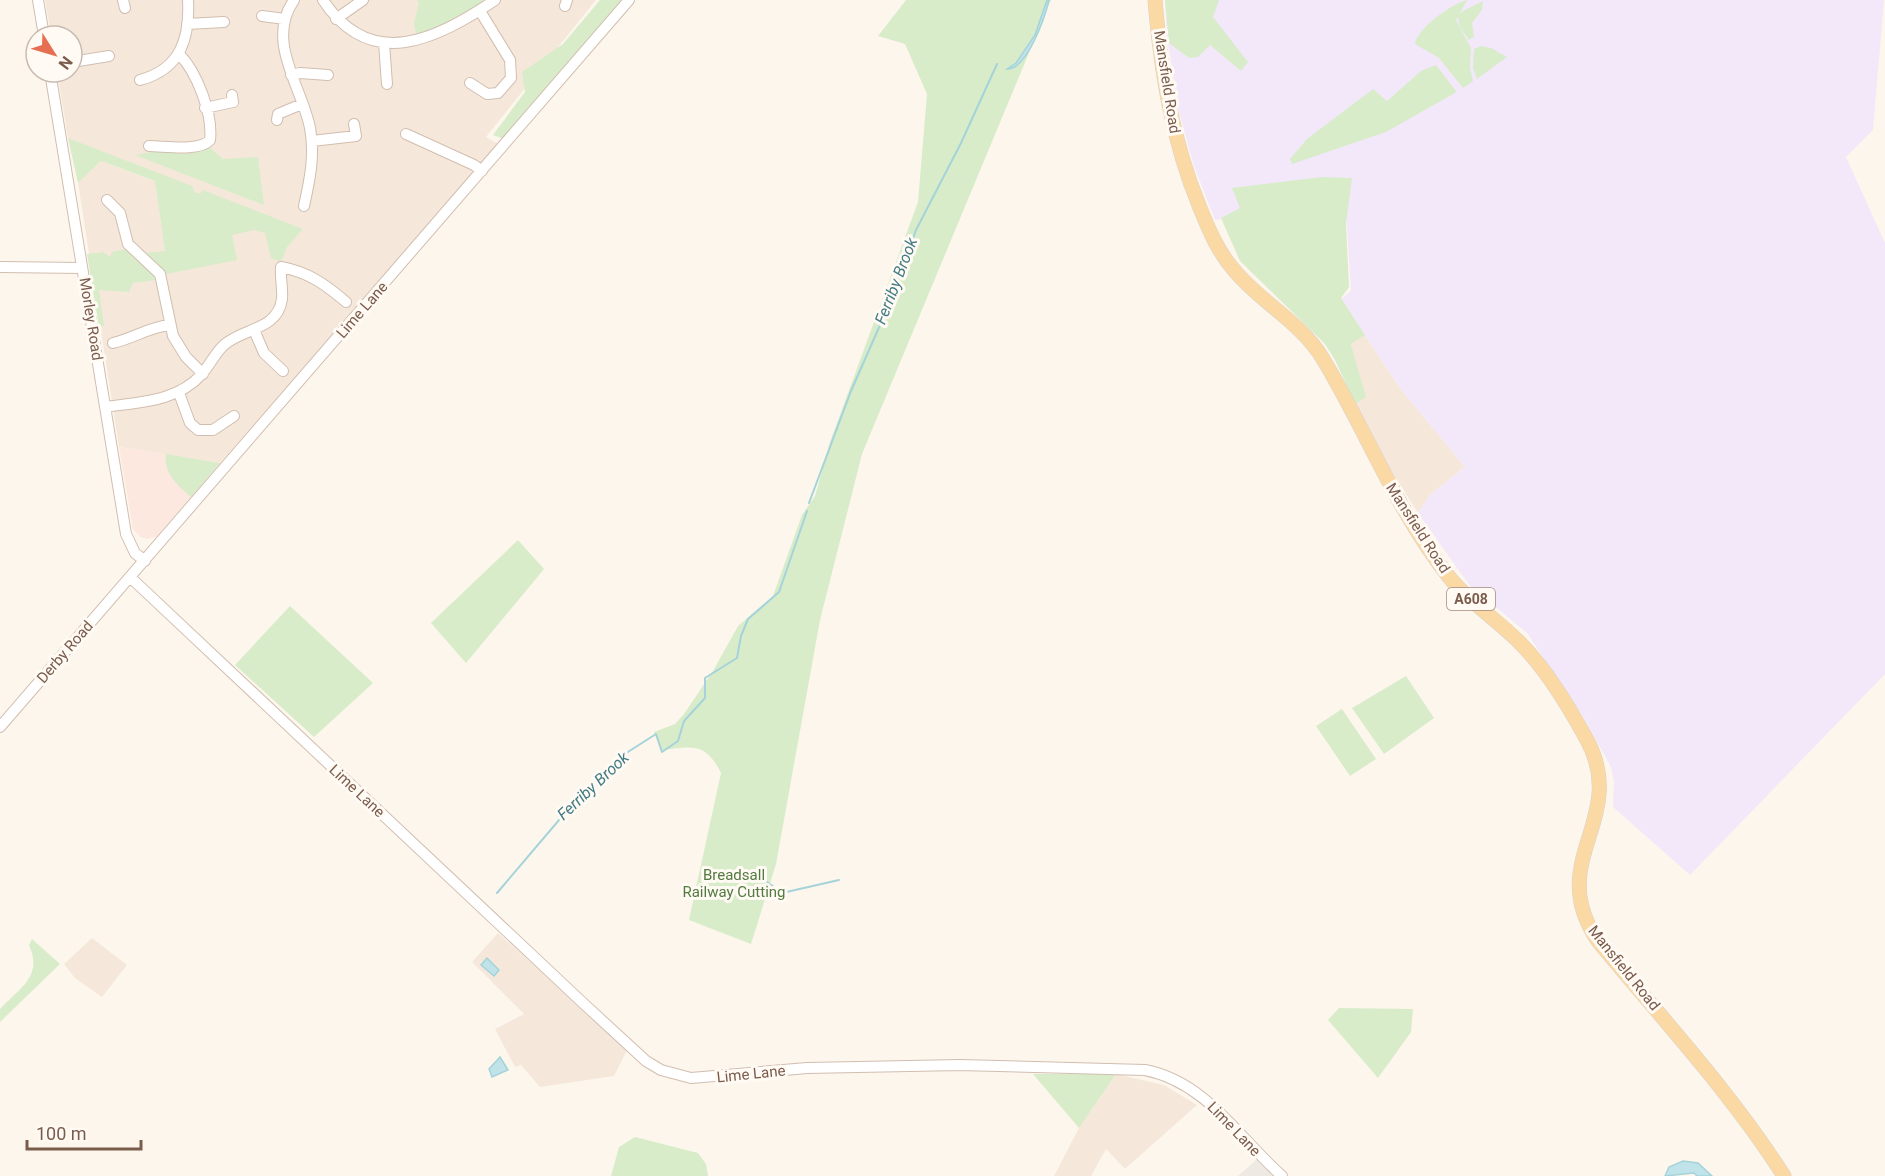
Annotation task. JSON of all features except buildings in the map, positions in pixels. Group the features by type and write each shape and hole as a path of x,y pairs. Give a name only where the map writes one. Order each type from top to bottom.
{"main road":[{"name":"Mansfield Road","path":"1155,0 1163,78 1172,127 1192,190 1217,246 1246,284 1294,325 1320,354 1376,460 1440,564 1461,590 1531,654 1576,722 1595,757 1602,786 1600,802 1579,873 1578,892 1587,922 1598,941 1724,1090 1757,1133 1784,1176"}],"street":[{"path":"38,0 42,24"},
{"path":"140,80 150,77 179,54 184,44 188,0"},
{"path":"294,0 285,19 285,51 312,141 313,163 304,206"},
{"path":"323,0 336,19 351,32 384,43 443,32 495,0"},
{"path":"336,19 363,0"},
{"name":"Lime Lane","path":"629,0 130,578 583,1003 636,1052 661,1070 691,1078 807,1068 941,1065 1145,1070 1170,1077 1197,1092 1282,1176"},
{"path":"470,83 487,94 498,93 511,78 510,60 480,11"},
{"path":"262,16 285,19"},
{"path":"187,24 224,22"},
{"path":"384,43 387,84"},
{"path":"149,146 206,144 210,140 211,131 205,108 191,71 179,54"},
{"path":"84,60 109,56"},
{"path":"291,75 300,73 328,75"},
{"name":"Morley Road","path":"52,84 126,534 135,553 144,561"},
{"path":"205,108 233,102 232,95"},
{"path":"277,120 278,114 302,104"},
{"path":"312,141 356,136 354,124"},
{"path":"406,134 474,165 482,171"},
{"path":"107,200 122,207 128,244 163,279 170,325 179,348 202,374"},
{"path":"0,267 82,268"},
{"path":"105,407 179,393 202,374 224,345 239,335 270,321 279,308 282,290 281,267 312,276 337,288 346,302"},
{"path":"113,343 130,339 149,328 170,325"},
{"path":"254,330 263,351 277,358 283,371"},
{"path":"179,393 190,423 198,430 208,432 230,424"},
{"name":"Derby Road","path":"0,727 130,578"}],"shaded area":[{"path":"45,0 596,0 486,137 500,145 220,463 119,447 78,183 101,161 154,181 153,172 68,138 59,84 84,84 84,24 49,24"},
{"path":"1165,0 1884,0 1873,130 1846,157 1885,243 1885,674 1690,875 1613,807 1614,782 1611,767 1584,718 1527,633 1470,586 1418,513 1430,495 1465,467 1400,388 1341,299 1351,291 1346,211 1215,220 1194,166 1179,112 1167,36"},
{"path":"1365,335 1400,388 1465,467 1430,495 1418,513 1389,467 1355,404 1364,391 1351,344"},
{"path":"119,447 220,463 156,537 147,539 140,537 133,529"},
{"path":"498,933 627,1050 614,1076 540,1087 521,1065 515,1067 495,1029 524,1014 472,962"},
{"path":"92,938 127,965 102,997 75,978 64,964"},
{"path":"1116,1074 1164,1085 1197,1105 1125,1169 1106,1149 1091,1176 1054,1176 1079,1128"},
{"path":"1257,1159 1274,1176 1238,1176 1247,1168"}],"green space":[{"path":"417,0 485,0 451,22 416,34 414,23 419,3"},
{"path":"600,0 622,0 504,139 493,135 525,92 522,72 563,44"},
{"name":"Breadsall Railway Cutting","path":"906,0 1051,0 862,454 820,620 776,864 751,944 689,920 721,773 709,755 697,748 661,750 654,732 675,724 684,714 713,671 738,626 773,596 802,515 815,496 830,442 918,202 927,94 905,44 878,36"},
{"path":"1165,0 1219,0 1213,17 1248,62 1241,71 1210,45 1198,57 1189,58 1169,43"},
{"path":"1467,0 1459,15 1483,1 1482,10 1472,23 1474,37 1469,40 1460,27 1458,17 1456,20 1471,48 1470,68 1473,81 1463,88 1439,58 1415,44 1428,24 1453,6"},
{"path":"1481,46 1491,48 1507,57 1477,79 1473,68 1474,49"},
{"path":"1436,65 1456,91 1455,93 1386,132 1292,164 1290,159 1307,139 1373,89 1387,101 1421,71"},
{"path":"68,138 192,186 195,193 201,193 203,190 303,229 287,247 281,262 271,258 265,233 254,230 232,235 237,260 166,274 144,253 165,251 155,181 101,161 78,183"},
{"path":"209,147 223,159 258,157 264,205 135,155 173,148 178,154 186,154 188,151"},
{"path":"1322,177 1352,178 1346,224 1349,287 1341,298 1365,335 1351,344 1366,397 1355,404 1325,344 1240,261 1221,218 1240,208 1232,188"},
{"path":"127,249 156,276 156,280 133,283 129,292 99,290 104,326 99,327 87,254 103,252 110,257 112,252"},
{"path":"166,454 220,463 191,497 169,473"},
{"path":"518,540 544,569 466,663 431,623"},
{"path":"290,606 373,683 314,737 235,665"},
{"path":"1406,676 1434,718 1384,754 1352,708"},
{"path":"1342,709 1376,759 1350,776 1316,726"},
{"path":"32,939 60,964 0,1022 0,1009 22,987 32,973 33,956 29,945"},
{"path":"1339,1008 1413,1009 1411,1032 1378,1078 1328,1020"},
{"path":"1033,1074 1116,1074 1079,1128"},
{"path":"635,1137 698,1153 706,1164 708,1176 611,1176 619,1147"}],"water":[{"path":"1047,0 1049,0 1044,18 1028,52 1014,67 1007,69 1016,63 1035,35"},
{"path":"487,958 499,970 494,976 481,965"},
{"path":"500,1057 508,1070 492,1077 489,1069"},
{"path":"1683,1161 1698,1163 1712,1176 1697,1176 1694,1173 1665,1176 1669,1167"}],"waterway":[{"name":"Ferriby Brook","path":"809,503 851,391 888,307 916,230 961,143 997,64"},
{"name":"Ferriby Brook","path":"497,893 565,813 565,809 620,757 656,734 662,752 678,741 684,721 705,698 705,678 737,658 741,636 748,619 779,592 807,511"},
{"path":"767,882 782,893 839,880"}]}
